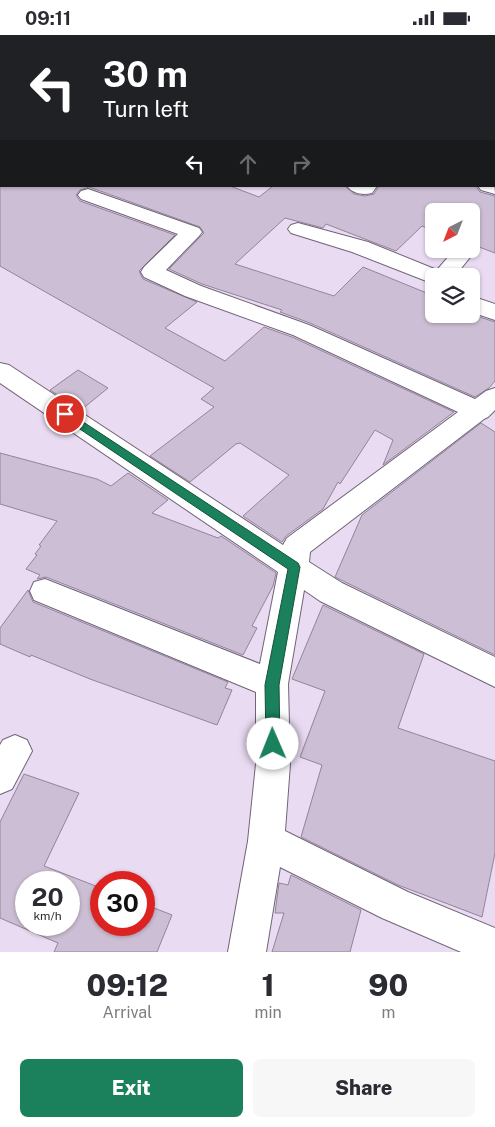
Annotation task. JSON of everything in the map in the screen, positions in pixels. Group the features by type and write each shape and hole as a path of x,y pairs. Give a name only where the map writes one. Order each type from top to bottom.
{"street":[{"path":"88,195 127,203 196,229 152,272 193,291 301,330 487,404"},
{"path":"298,229 360,247 425,273"},
{"path":"450,268 458,258"},
{"path":"480,307 495,313"},
{"path":"0,371 331,592 495,673"},
{"path":"246,952 266,841 273,764 272,685 297,546 487,404"},
{"path":"46,591 272,685"},
{"path":"266,841 394,905 495,947"}],"building":[{"path":"0,187 89,187 80,190 76,195 80,201 175,235 139,271 143,279 197,302 165,328 225,361 264,327 292,337 454,412 383,465 393,440 375,430 340,484 338,482 323,509 286,536 282,542 243,516 289,475 240,443 236,444 190,482 150,456 214,407 201,399 214,388 0,266"},
{"path":"89,187 233,187 259,197 272,187 346,187 354,194 365,196 374,194 378,187 477,187 480,192 495,196 495,253 480,247 480,203 425,203 425,227 422,226 396,251 326,224 323,228 285,218 235,264 334,296 363,267 425,292 425,323 480,323 480,317 495,322 495,381 489,388 475,397 310,323 280,312 282,310 202,284 169,269 204,233 200,227"},
{"path":"78,370 108,388 81,410 50,390"},
{"path":"481,423 495,432 495,655 335,577 362,515"},
{"path":"0,453 97,479 111,486 128,473 168,500 152,513 218,538 221,536 276,573 273,586 252,626 257,628 243,655 46,577 37,579 40,575 26,569 37,555 35,554 41,546 39,545 57,521 0,504"},
{"path":"28,590 33,602 228,682 225,688 232,690 217,725 90,679 31,655 30,657 0,644 0,628"},
{"path":"323,605 424,654 398,728 495,761 495,853 482,917 398,885 301,837 322,765 300,757 325,691 292,679"},
{"path":"24,774 79,793 44,866 57,871 15,871 15,924 0,918 0,822"},
{"path":"291,875 361,910 350,952 272,952 284,913 275,913 279,883 288,885"},
{"path":"80,880 90,884 90,936 155,936 155,908 172,915 157,952 54,952 58,943 42,936 80,936"}],"route":[{"path":"65,414 294,567 272,685 273,744"}]}
